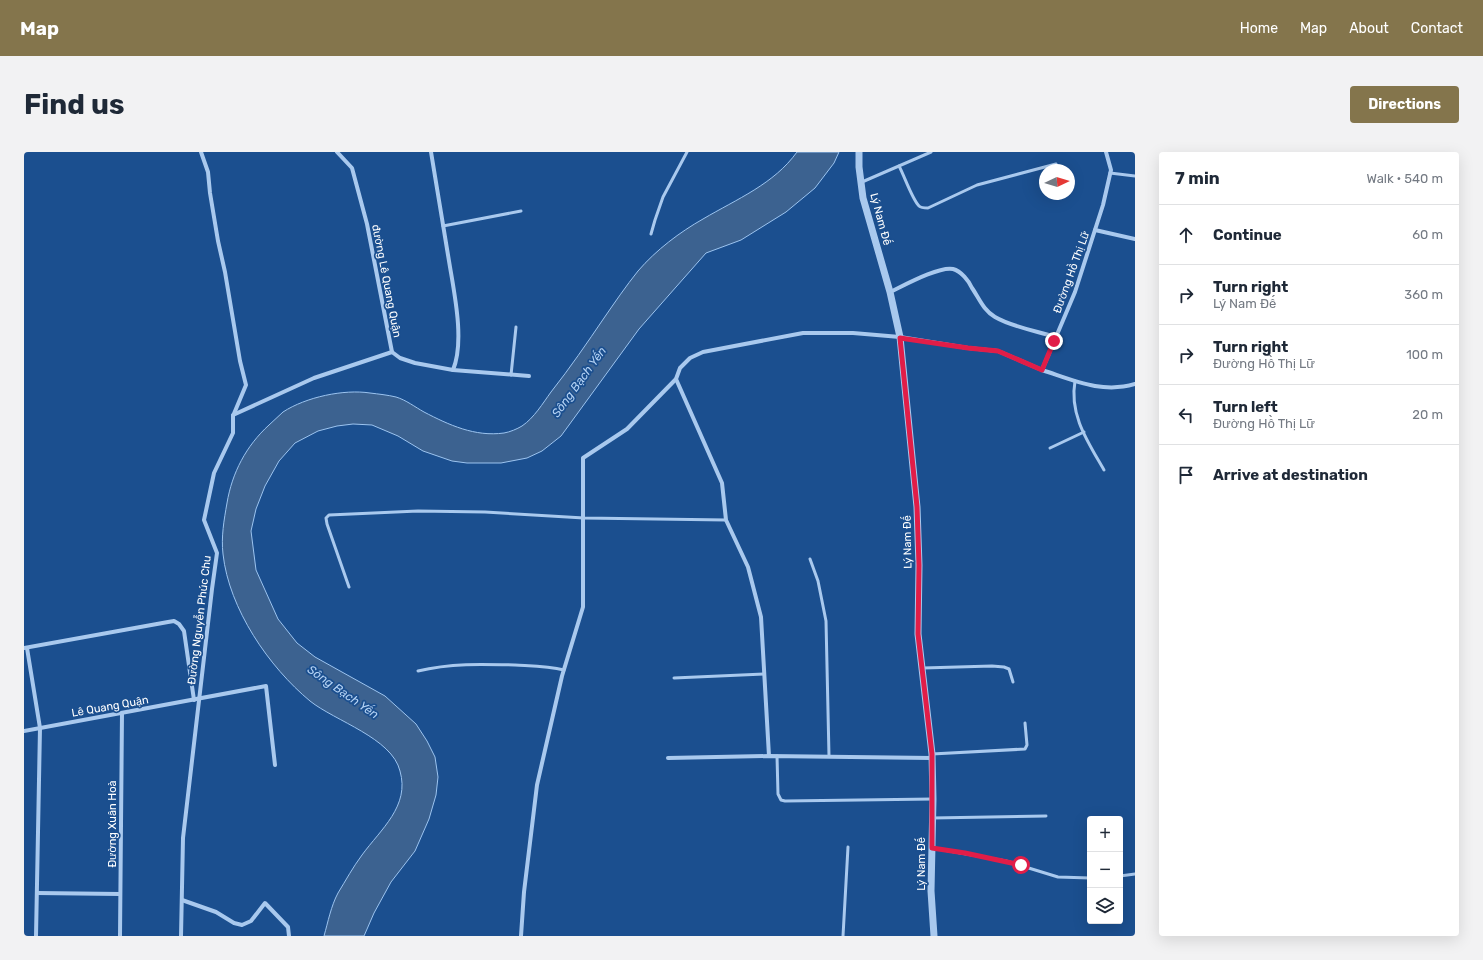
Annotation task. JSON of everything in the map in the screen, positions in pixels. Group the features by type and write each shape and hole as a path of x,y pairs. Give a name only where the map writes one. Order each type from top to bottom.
{"street":[{"name":"Đường Nguyễn Phúc Chu","path":"181,936 183,838 196,700 217,553 204,520 214,473 233,433 233,416 246,385 240,361 210,193 208,172 201,152"},
{"name":"đường Lê Quang Quận","path":"337,152 352,168 367,224 392,352 400,358 415,363 453,370 529,376"},
{"path":"431,152 457,314 458,348 457,359 453,370"},
{"name":"Lý Nam Đế","path":"859,152 860,182 863,198 890,292 900,338 917,507 919,558 918,634 932,756 933,799 931,891 934,936"},
{"name":"Đường Hồ Thị Lữ","path":"1042,370 1075,292 1103,206 1111,170 1106,152"},
{"path":"1095,230 1135,239"},
{"path":"890,292 933,273 946,269 954,269 962,274 972,286 980,302 994,316 1011,324 1056,338"},
{"path":"521,936 524,892 537,785 564,670 583,607 583,458 627,430 676,379 680,368 697,354 739,345 808,332 853,333 998,351 1042,370 1099,388 1123,387 1135,384"},
{"path":"233,416 314,378 392,352"},
{"path":"676,379 722,483 726,520 748,567 761,617 769,756"},
{"path":"36,936 40,728 26,648 174,621 179,624 184,631 196,700"},
{"name":"Lê Quang Quận","path":"24,731 266,686 275,765"},
{"name":"Đường Xuân Hoà","path":"120,936 122,713"},
{"path":"668,758 769,756 932,756"},
{"path":"37,893 120,894"},
{"path":"182,900 216,912 234,923 242,925 251,921 265,903 288,927 289,936"}],"lane":[{"path":"651,234 663,197 686,152"},
{"path":"860,182 931,152"},
{"path":"899,166 915,200 919,207 923,208 928,208 977,185 1039,169"},
{"path":"1110,173 1135,176"},
{"path":"443,226 521,211"},
{"path":"511,375 516,327"},
{"path":"1075,381 1073,392 1074,406 1084,432 1104,470"},
{"path":"1050,448 1084,432"},
{"path":"349,587 327,524 326,518 329,515 418,511 485,512 584,518 726,520"},
{"path":"810,559 818,581 826,621 829,756"},
{"path":"418,670 443,666 472,664 540,666 564,670"},
{"path":"921,668 1004,667 1009,669 1013,682"},
{"path":"674,678 764,674"},
{"path":"932,756 1025,749 1027,745 1025,723"},
{"path":"777,756 778,794 781,800 933,799"},
{"path":"932,818 1046,816"},
{"path":"843,936 848,847"},
{"path":"932,848 1006,861 1058,877 1087,878"},
{"path":"1123,876 1135,874"}],"water":[{"name":"Sông Bạch Yến","path":"797,152 839,152 834,163 815,188 786,212 741,240 706,253 639,329 561,436 542,451 527,458 501,463 467,463 452,461 423,451 398,436 372,425 353,424 318,431 295,443 279,461 265,486 256,509 251,531 256,570 278,619 297,643 315,657 385,696 416,724 435,757 438,777 436,795 429,819 415,851 391,882 374,913 364,936 324,936 338,893 369,845 392,816 397,806 401,795 402,784 400,771 395,759 375,740 310,701 295,687 266,654 242,616 233,595 227,575 222,541 227,503 232,481 247,451 261,433 283,412 314,398 337,393 360,392 396,397 443,421 473,432 493,434 504,433 520,427 526,423 538,410 625,288 645,263 660,249 686,230 766,182 788,163"}],"route":[{"path":"1021,865 965,853 932,848 932,754 918,634 919,539 917,507 900,338 998,351 1042,370 1054,341"}]}
